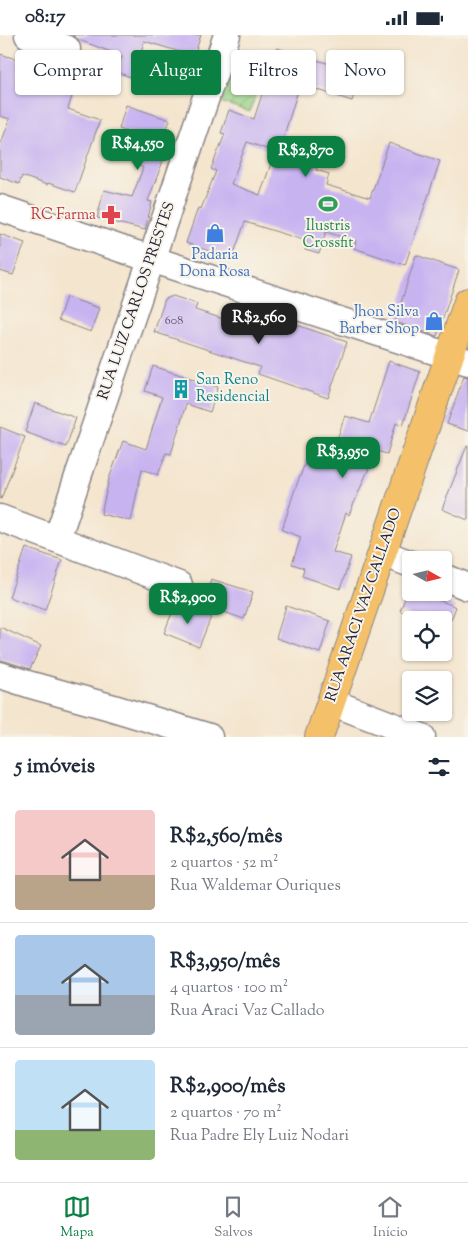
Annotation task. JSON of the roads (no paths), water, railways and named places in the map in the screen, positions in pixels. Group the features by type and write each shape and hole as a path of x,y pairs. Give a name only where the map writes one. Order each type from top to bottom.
{"main road":[{"name":"RUA ARACI VAZ CALLADO","path":"319,737 382,553 459,359 468,302"}],"street":[{"path":"28,35 67,49"},
{"name":"RUA LUIZ CARLOS PRESTES","path":"57,539 227,35"},
{"path":"0,208 459,359"},
{"path":"0,518 179,585"},
{"path":"382,553 402,561"},
{"path":"452,580 468,587"},
{"path":"0,675 209,737"},
{"path":"331,702 422,737"}],"place":[{"name":"Ilustris Crossfit","path":"328,204"},
{"name":"RC Farma","path":"111,215"},
{"name":"Padaria Dona Rosa","path":"215,233"},
{"name":"Jhon Silva Barber Shop","path":"434,321"},
{"name":"San Reno Residencial","path":"181,389"}]}
